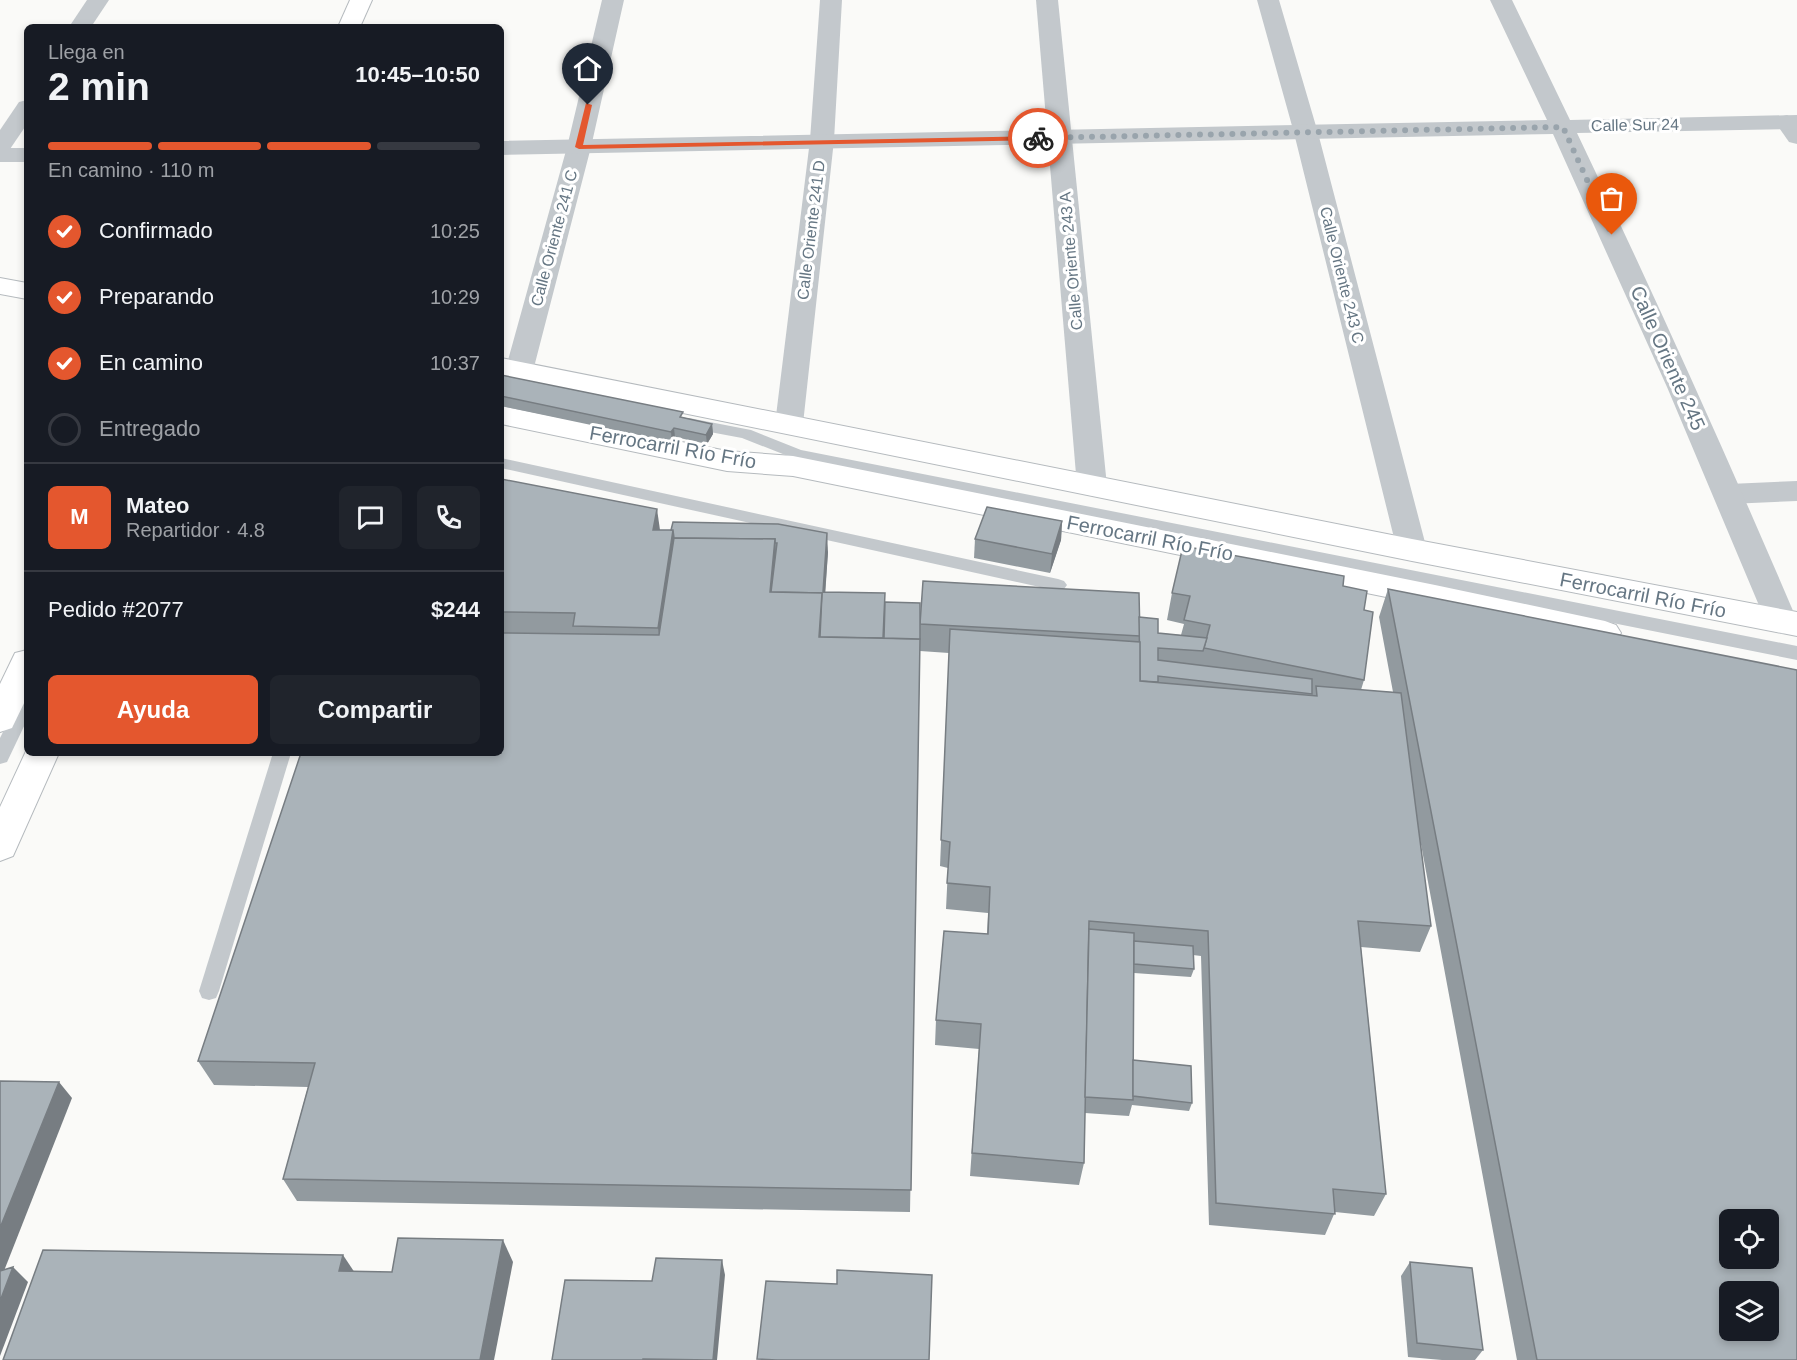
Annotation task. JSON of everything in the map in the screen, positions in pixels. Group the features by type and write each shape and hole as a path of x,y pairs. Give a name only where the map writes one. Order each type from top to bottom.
{"main road":[{"path":"350,24 361,0"},
{"path":"0,286 24,290"},
{"name":"Ferrocarril Río Frío","path":"510,369 789,423 1412,550 1790,623"},
{"name":"Ferrocarril Río Frío","path":"504,416 727,461 793,466 1435,596 1797,675"},
{"path":"8,709 24,669"},
{"path":"0,846 41,756"}],"street":[{"path":"82,24 98,0"},
{"name":"Calle Oriente 241 C","path":"510,369 579,147 613,0"},
{"name":"Calle Oriente 241 D","path":"789,423 822,141 831,0"},
{"name":"Calle Oriente 243 A","path":"1047,0 1092,486"},
{"name":"Calle Oriente 243 C","path":"1268,0 1306,132 1412,550"},
{"name":"Calle Oriente 245","path":"1502,0 1563,127 1790,623"},
{"path":"0,147 24,111"},
{"name":"Calle Sur 24","path":"504,148 1563,127 1794,127"},
{"path":"0,155 24,155"},
{"path":"1729,494 1797,491"}],"lane":[{"path":"675,420 745,434 798,455 1797,653"},
{"path":"504,464 1058,585"},
{"path":"0,757 8,709"},
{"path":"209,991 281,756"}],"building":[{"path":"504,376 683,412 680,417 712,424 706,435 674,428 671,432 504,397"},
{"path":"504,480 657,509 653,530 673,530 658,628 573,626 575,613 504,612"},
{"path":"987,507 1062,521 1052,554 975,539"},
{"path":"673,522 778,524 827,533 823,592 885,593 883,638 820,637 822,593 771,592 777,543 775,539 674,538 673,530 671,530"},
{"path":"674,538 775,539 770,592 822,593 819,637 920,639 911,1190 283,1179 315,1063 198,1061 300,756 504,756 504,633 659,635"},
{"path":"1183,546 1344,576 1343,586 1367,591 1364,610 1373,612 1364,680 1204,648 1210,625 1184,620 1190,596 1172,593"},
{"path":"923,581 1139,593 1140,636 920,624"},
{"path":"1388,589 1797,670 1797,1360 1537,1360"},
{"path":"885,602 920,603 920,639 884,638"},
{"path":"1139,617 1158,619 1158,633 1207,638 1203,651 1158,648 1158,660 1312,679 1312,694 1158,676 1158,682 1140,681"},
{"path":"950,629 1140,642 1140,681 1317,696 1316,686 1401,693 1431,926 1358,921 1386,1194 1333,1189 1335,1214 1216,1203 1208,931 1089,921 1084,1163 972,1153 981,1024 936,1020 944,931 988,934 990,887 947,883 950,842 941,840"},
{"path":"1089,929 1134,933 1133,1100 1085,1097"},
{"path":"1134,941 1193,946 1194,969 1134,964"},
{"path":"1133,1060 1191,1066 1192,1103 1133,1096"},
{"path":"0,1081 59,1082 0,1228"},
{"path":"398,1238 503,1240 480,1360 3,1360 43,1250 343,1255 339,1271 392,1272"},
{"path":"656,1258 722,1260 713,1360 552,1360 565,1280 652,1281"},
{"path":"1410,1262 1472,1268 1483,1350 1417,1343"},
{"path":"13,1267 0,1301 0,1271"},
{"path":"837,1270 932,1275 929,1360 757,1359 766,1281 837,1284"}],"way so far":[{"path":"1038,138 1563,127 1612,235"}],"route":[{"path":"588,105 579,147 1038,138"}]}
